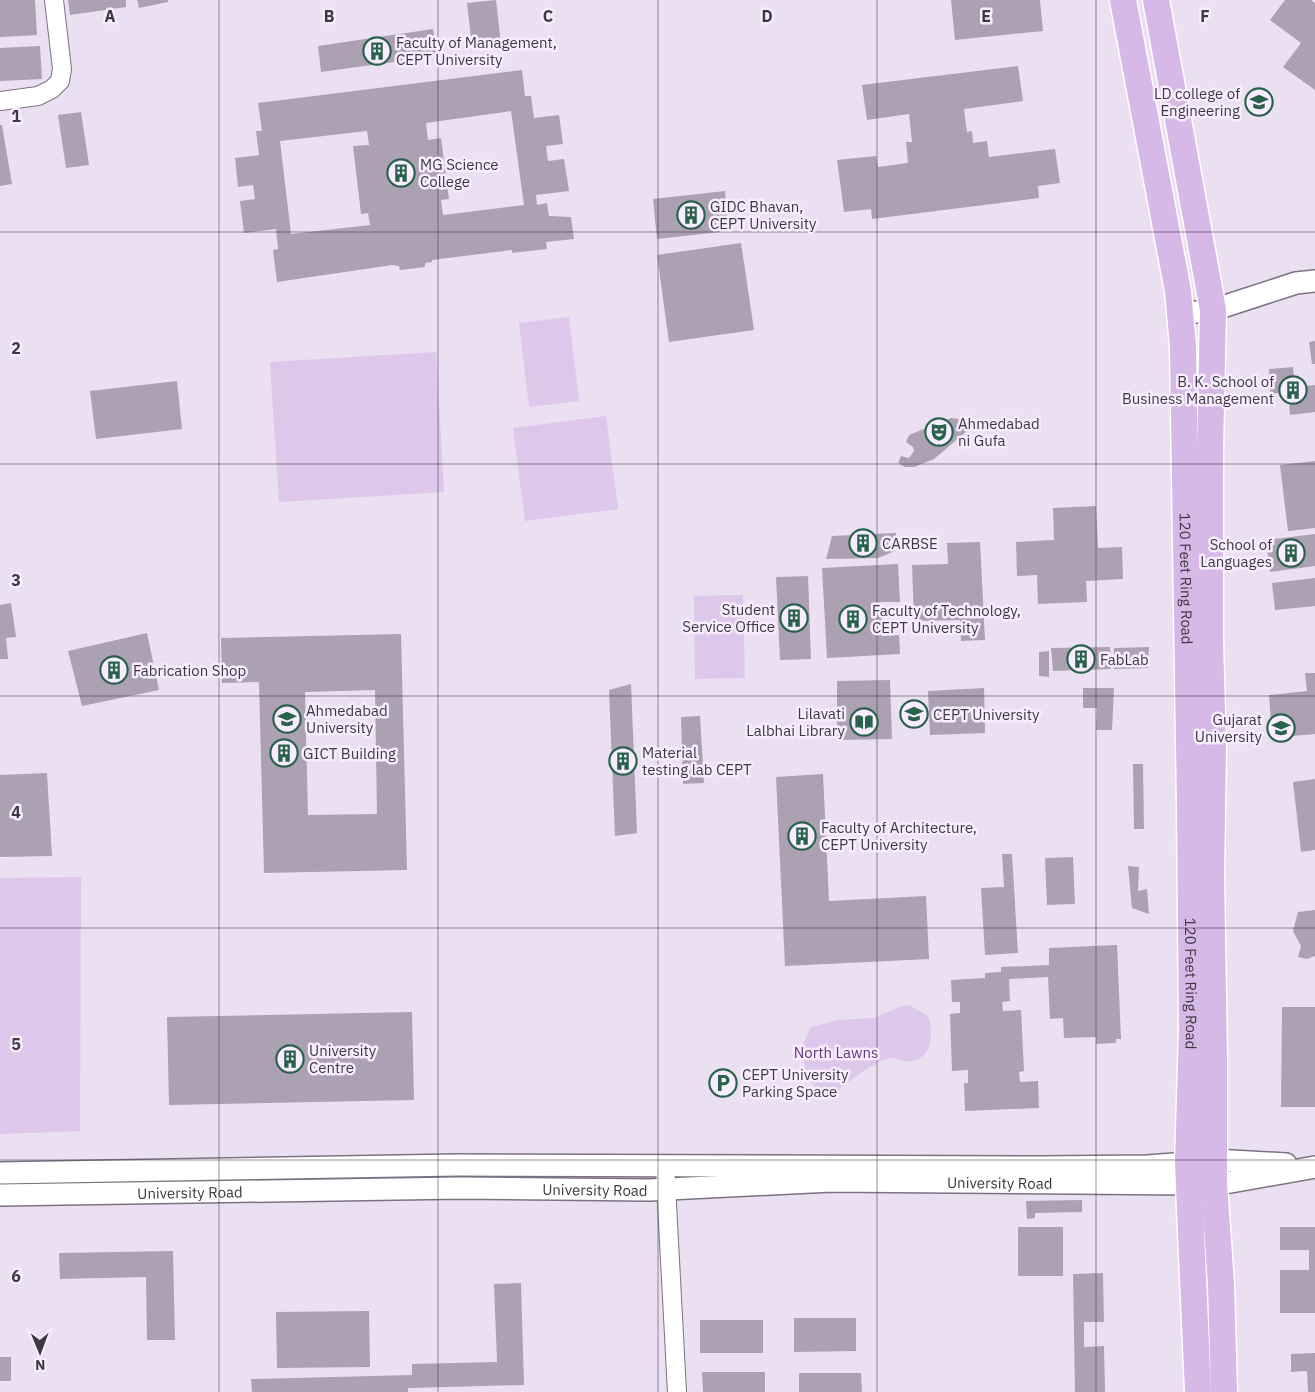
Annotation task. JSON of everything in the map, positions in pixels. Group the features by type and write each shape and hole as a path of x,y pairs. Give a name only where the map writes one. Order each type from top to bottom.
{"main road":[{"name":"120 Feet Ring Road","path":"1123,0 1178,291 1180,314 1186,426 1192,1033 1201,1173 1224,1392"},
{"name":"120 Feet Ring Road","path":"1156,0 1213,310 1210,453 1210,641 1213,749 1211,874 1214,1057 1201,1173 1198,1392"}],"street":[{"path":"0,101 38,96 52,89 60,81 62,69 54,0"},
{"path":"1180,314 1213,310 1296,283 1315,281"},
{"name":"University Road","path":"0,1172 457,1165 1131,1166 1201,1173"},
{"path":"665,1166 677,1392"},
{"path":"1201,1173 1315,1166"},
{"name":"University Road","path":"0,1195 460,1188 667,1189 831,1181 1201,1173"}],"green space":[{"path":"569,317 579,401 529,407 519,323"},
{"path":"436,352 444,492 279,502 270,362"},
{"path":"606,416 618,509 525,521 513,428"},
{"path":"743,595 745,678 695,679 694,596"},
{"path":"81,877 80,1131 0,1134 0,878"},
{"name":"North Lawns","path":"905,1005 911,1006 928,1016 931,1036 928,1049 924,1054 912,1061 889,1058 877,1063 862,1072 837,1092 816,1091 805,1068 802,1046 811,1027 839,1020 874,1018"}],"building":[{"path":"0,0 35,0 37,35 0,37"},
{"path":"68,0 126,0 126,7 70,15"},
{"path":"137,0 168,0 168,2 139,8"},
{"path":"496,0 501,44 472,47 467,3"},
{"path":"951,0 1040,0 1043,31 955,40"},
{"path":"1285,0 1311,0 1315,3 1315,90 1283,67 1301,43 1270,20"},
{"name":"Faculty of Management, CEPT University","path":"433,29 437,56 321,72 318,46"},
{"path":"40,46 42,79 0,81 0,48"},
{"path":"1018,66 1023,101 964,109 967,132 972,131 973,143 987,141 989,157 1055,149 1060,183 1038,186 1039,198 872,219 871,209 844,212 837,160 876,156 878,167 908,163 906,142 912,142 909,114 867,120 862,85"},
{"name":"MG Science College","path":"522,70 525,96 531,96 534,118 559,115 563,144 546,146 548,161 564,159 569,191 536,195 537,205 547,203 549,216 571,217 574,239 546,242 547,249 512,253 512,250 432,260 432,262 425,263 425,267 400,270 399,266 392,265 277,282 273,250 278,249 276,229 244,233 240,201 255,199 253,185 238,187 235,158 259,155 256,131 262,131 258,103","holes":["511,111 524,205 443,215 441,200 449,199 441,138 428,140 426,123","367,131 369,145 353,146 361,214 368,213 370,225 291,234 280,141"]},
{"path":"81,112 89,165 66,168 58,115"},
{"path":"0,125 2,125 12,184 0,186"},
{"name":"GIDC Bhavan, CEPT University","path":"725,191 729,231 657,239 653,199"},
{"path":"741,243 754,330 669,342 657,255"},
{"name":"B. K. School of Business Management","path":"1315,341 1315,364 1312,364 1309,342"},
{"name":"B. K. School of Business Management","path":"1293,367 1295,387 1315,385 1315,412 1290,415 1288,392 1270,394 1269,369"},
{"path":"177,381 182,429 96,439 90,391"},
{"path":"951,418 972,421 978,423 979,427 976,430 967,431 934,459 914,467 905,467 898,463 901,456 909,458 914,451 913,447 906,442 909,435"},
{"path":"1315,461 1315,528 1288,531 1280,465"},
{"path":"1096,506 1098,548 1122,547 1123,579 1086,581 1087,602 1038,604 1037,575 1017,576 1016,542 1054,540 1053,508"},
{"name":"CARBSE","path":"896,533 895,551 878,558 826,559 832,536"},
{"name":"School of Languages","path":"1315,534 1315,566 1270,572 1266,540"},
{"path":"980,542 985,640 961,641 960,620 914,621 912,565 948,564 947,543"},
{"name":"Faculty of Technology, CEPT University","path":"898,564 900,602 881,602 882,636 899,635 900,654 827,658 822,568"},
{"name":"Student Service Office","path":"808,576 811,659 780,660 776,577"},
{"name":"School of Languages","path":"1315,578 1315,606 1275,610 1272,583"},
{"path":"11,603 16,637 6,638 8,659 0,659 0,605"},
{"name":"Fabrication Shop","path":"147,633 159,690 82,706 68,651"},
{"name":"GICT Building","path":"401,634 407,870 264,873 259,682 222,683 221,638","holes":["375,690 377,814 308,815 305,692"]},
{"name":"FabLab","path":"1110,647 1111,669 1053,671 1051,648"},
{"name":"FabLab","path":"1149,647 1148,668 1114,669 1114,648"},
{"path":"1049,651 1049,677 1039,676 1039,652"},
{"path":"1305,673 1315,673 1315,734 1272,738 1269,695 1307,691"},
{"name":"Lilavati Lalbhai Library","path":"890,680 892,739 837,740 837,681"},
{"name":"Material testing lab CEPT","path":"631,684 637,833 615,836 609,690"},
{"path":"984,688 985,733 930,735 928,691"},
{"path":"1083,688 1114,688 1112,730 1096,730 1097,708 1083,708"},
{"path":"700,716 704,783 683,784 681,717"},
{"path":"1133,764 1143,764 1144,829 1134,829"},
{"path":"47,773 52,856 0,857 0,775"},
{"name":"Faculty of Architecture, CEPT University","path":"823,774 829,901 926,896 929,959 785,966 776,777"},
{"path":"1315,779 1315,850 1301,852 1293,782"},
{"path":"1002,854 1012,854 1018,953 985,955 981,888 1004,887"},
{"path":"1073,857 1075,904 1047,905 1045,858"},
{"path":"1128,866 1139,867 1138,891 1147,889 1149,914 1132,908"},
{"path":"1315,910 1315,956 1307,959 1298,957 1301,946 1293,931 1298,912"},
{"path":"1117,945 1121,1039 1116,1039 1116,1043 1096,1044 1096,1037 1064,1038 1063,1018 1050,1019 1048,977 1009,979 1010,1001 1002,1002 1003,1011 1021,1010 1024,1071 1019,1072 1020,1082 1038,1081 1039,1108 965,1111 964,1083 968,1083 968,1070 952,1071 950,1014 960,1013 960,1002 952,1002 951,980 985,978 985,973 1001,972 1001,967 1049,965 1049,948"},
{"path":"1282,1007 1315,1007 1315,1107 1281,1107"},
{"name":"University Centre","path":"412,1012 414,1100 169,1105 167,1017"},
{"path":"1082,1200 1082,1212 1035,1213 1035,1218 1027,1219 1026,1201"},
{"path":"1018,1227 1063,1227 1063,1276 1018,1276"},
{"path":"1280,1227 1315,1227 1315,1313 1280,1313 1280,1270 1309,1270 1309,1250 1280,1250"},
{"path":"173,1251 175,1340 147,1340 146,1277 60,1279 59,1253"},
{"path":"1103,1273 1104,1322 1084,1322 1084,1347 1104,1346 1105,1392 1075,1392 1073,1274"},
{"path":"521,1283 524,1385 408,1388 408,1392 252,1392 251,1379 412,1375 412,1364 497,1362 494,1284"},
{"path":"369,1311 370,1367 277,1368 276,1312"},
{"path":"794,1318 856,1318 856,1351 794,1352"},
{"path":"700,1320 763,1320 763,1353 700,1353"},
{"path":"1315,1353 1315,1392 1308,1392 1307,1371 1291,1372 1291,1354"},
{"path":"0,1357 11,1357 11,1381 0,1381"},
{"path":"702,1372 765,1372 765,1392 703,1392"},
{"path":"799,1373 861,1373 862,1392 799,1392"}],"place":[{"name":"Faculty of Management, CEPT University","path":"377,51"},
{"name":"LD college of Engineering","path":"1259,102"},
{"name":"MG Science College","path":"401,173"},
{"name":"GIDC Bhavan, CEPT University","path":"691,215"},
{"name":"B. K. School of Business Management","path":"1293,390"},
{"name":"Ahmedabad ni Gufa","path":"939,432"},
{"name":"CARBSE","path":"863,543"},
{"name":"School of Languages","path":"1291,553"},
{"name":"Student Service Office","path":"794,618"},
{"name":"Faculty of Technology, CEPT University","path":"853,619"},
{"name":"FabLab","path":"1081,659"},
{"name":"Fabrication Shop","path":"114,670"},
{"name":"CEPT University","path":"914,714"},
{"name":"Ahmedabad University","path":"287,719"},
{"name":"Lilavati Lalbhai Library","path":"864,722"},
{"name":"Gujarat University","path":"1281,728"},
{"name":"GICT Building","path":"284,753"},
{"name":"Material testing lab CEPT","path":"623,761"},
{"name":"Faculty of Architecture, CEPT University","path":"802,836"},
{"name":"University Centre","path":"290,1059"},
{"name":"CEPT University Parking Space","path":"723,1083"}]}
